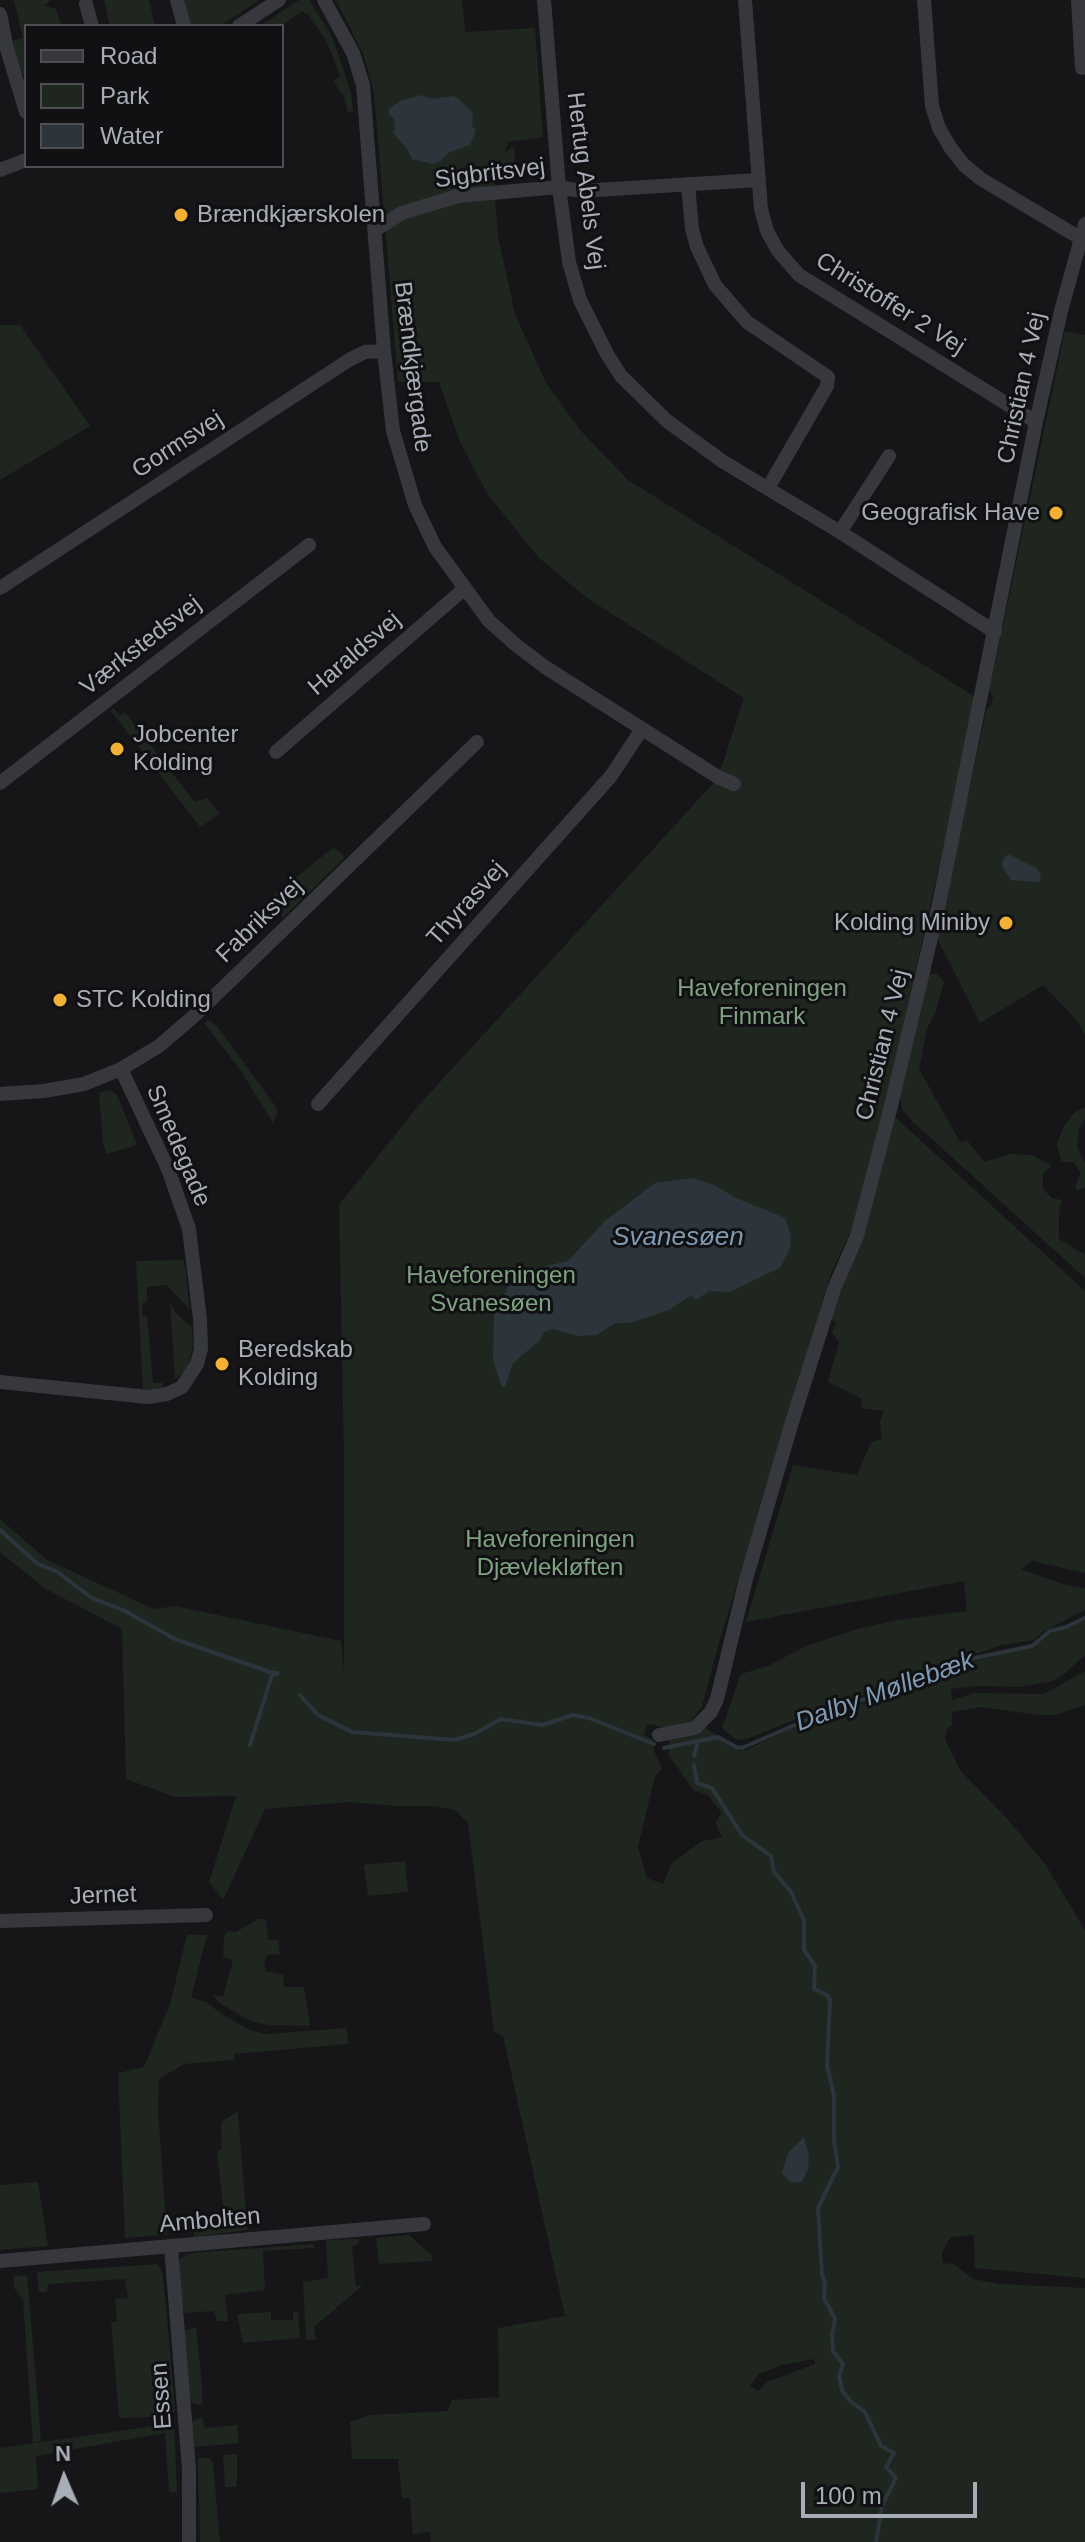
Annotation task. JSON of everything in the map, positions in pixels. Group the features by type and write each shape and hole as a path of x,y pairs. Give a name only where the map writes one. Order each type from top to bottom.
{"street":[{"path":"177,0 183,24"},
{"path":"242,24 279,0"},
{"name":"Brændkjærgade","path":"324,0 341,28 363,85 393,431 415,505 435,547 489,621 516,645 642,729 734,784"},
{"name":"Hertug Abels Vej","path":"544,0 559,187 569,262 580,300 621,376 687,437 995,632"},
{"name":"Christoffer 2 Vej","path":"745,0 761,209 767,231 778,251 799,275 1036,422"},
{"path":"924,0 932,106 939,128 950,147 964,165 981,179 1082,231"},
{"path":"1078,0 1082,68"},
{"path":"86,4 91,24"},
{"path":"0,14 24,105"},
{"path":"0,170 24,161"},
{"name":"Sigbritsvej","path":"375,230 402,213 458,196 559,187 580,191 759,180"},
{"path":"688,184 692,229 715,285 747,322 828,377 827,386 768,488"},
{"name":"Christian 4 Vej","path":"659,1735 695,1728 711,1712 717,1699 746,1579 792,1422 834,1289 857,1236 939,904 1036,422 1082,231"},
{"name":"Gormsvej","path":"0,588 349,360 365,352 384,351"},
{"path":"840,532 889,456"},
{"name":"Værkstedsvej","path":"0,783 309,545"},
{"name":"Haraldsvej","path":"276,752 464,589"},
{"name":"Thyrasvej","path":"318,1104 611,776 642,729"},
{"name":"Fabriksvej","path":"0,1094 84,1084 121,1069 159,1046 194,1016 477,742"},
{"name":"Smedegade","path":"0,1382 148,1397 167,1394 182,1387 197,1364 201,1349 200,1319 189,1229 168,1169 121,1069"},
{"name":"Jernet","path":"0,1921 206,1915"},
{"name":"Ambolten","path":"0,2261 424,2224"},
{"name":"Essen","path":"171,2247 189,2469 189,2542"}],"green space":[{"path":"14,0 50,0 45,6 56,9 60,24 24,24 24,75 21,75 12,41 23,38"},
{"path":"104,0 149,0 155,24 110,24"},
{"path":"185,0 259,0 223,24 188,24"},
{"path":"299,0 309,0 332,36 351,92 353,112 348,113 344,97 333,81 340,77 332,54 308,15 302,11 284,24 263,24"},
{"path":"336,0 462,0 465,32 535,28 543,137 508,142 504,154 514,146 516,165 507,173 497,175 494,185 498,236 515,314 546,383 580,430 628,480 977,698 877,1141 852,1229 831,1273 702,1706 689,1724 665,1727 647,1724 644,1735 653,1740 662,1769 655,1776 638,1847 647,1878 663,1884 672,1863 702,1841 722,1837 715,1822 722,1813 708,1795 693,1790 669,1755 669,1738 706,1728 740,1751 746,1750 843,1708 891,1696 918,1683 939,1681 949,1669 961,1664 1032,1647 1050,1634 1085,1621 1085,1655 1052,1681 1020,1687 951,1689 952,1700 974,1693 1044,1694 1085,1671 1085,1705 1055,1715 981,1707 952,1712 952,1724 947,1729 945,1739 960,1770 1045,1864 1085,1930 1085,2278 975,2268 974,2235 950,2237 942,2253 943,2263 953,2264 973,2279 1000,2284 1085,2288 1085,2542 431,2542 430,2531 413,2535 410,2498 402,2498 398,2459 352,2459 350,2422 370,2415 448,2411 452,2400 499,2397 498,2328 565,2316 503,2036 494,2032 468,1823 455,1810 433,1806 350,1802 265,1809 223,1900 209,1882 236,1796 175,1797 126,1779 122,1629 44,1588 0,1552 0,1519 47,1560 154,1609 175,1606 341,1641 344,1672 339,1205 419,1105 718,778 744,698 587,598 538,557 488,495 460,442 439,382 398,382 374,92 364,56","holes":["814,2359 815,2364 767,2382 758,2391 750,2386 759,2374 781,2365"]},
{"path":"0,325 20,325 90,426 0,480"},
{"name":"Geografisk Have","path":"1065,331 1085,335 1085,1035 1076,1019 1043,985 980,1023 937,938 987,708 991,706 993,696 989,691"},
{"path":"113,708 120,716 125,712 195,802 207,798 220,814 200,827 111,711"},
{"path":"334,847 345,857 283,918 270,903 271,897"},
{"path":"928,974 937,974 944,982 927,1029 919,1069 960,1142 967,1140 984,1162 1010,1154 1032,1155 1052,1166 1043,1176 1043,1189 1052,1198 1062,1200 1059,1239 1085,1255 1085,1278 902,1109 900,1092"},
{"path":"207,1019 217,1026 274,1104 278,1111 273,1123 241,1071 205,1024"},
{"path":"110,1090 117,1095 137,1145 107,1154 103,1143 99,1093"},
{"path":"1085,1107 1077,1147 1085,1163 1085,1187 1078,1191 1075,1186 1081,1173 1074,1163 1061,1161 1057,1144 1063,1127 1074,1113"},
{"path":"894,1116 1085,1291 1085,1573 1032,1561 1021,1569 1062,1584 1085,1588 1085,1610 1041,1633 1034,1640 1002,1645 949,1663 931,1674 736,1740 722,1728 741,1674 768,1666 806,1646 854,1630 897,1620 967,1611 964,1581 746,1622 793,1465 857,1475 871,1442 882,1439 880,1421 884,1411 861,1408 862,1399 828,1382 839,1342 832,1333 836,1322 829,1319 865,1228"},
{"path":"184,1260 190,1310 167,1285 147,1287 147,1303 142,1303 142,1315 147,1316 153,1383 163,1383 163,1386 143,1389 136,1261"},
{"path":"170,1303 192,1328 190,1361 186,1371 175,1379"},
{"path":"405,1861 408,1892 368,1896 364,1865"},
{"path":"258,1919 266,1919 268,1940 278,1940 280,1954 267,1955 264,1964 266,1971 283,1975 284,1987 304,1987 310,2026 269,2025 250,2021 218,2002 213,1995 223,1997 233,1960 223,1957 227,1931 236,1932"},
{"path":"187,1935 207,1935 191,1998 206,2002 250,2030 267,2034 346,2028 349,2044 234,2054 234,2060 184,2064 159,2079 158,2110 167,2235 125,2238 118,2073 144,2067 170,2004"},
{"path":"238,2111 247,2230 194,2237 193,2228 225,2222 217,2152 222,2148 221,2122"},
{"path":"38,2182 48,2246 0,2250 0,2185"},
{"path":"409,2235 432,2256 432,2261 379,2264 376,2238"},
{"path":"359,2239 358,2244 352,2247 356,2286 363,2285 314,2327 316,2340 306,2340 303,2282 328,2278 326,2240"},
{"path":"313,2244 314,2248 263,2251 265,2290 225,2295 228,2321 217,2321 214,2311 184,2313 178,2272 180,2258 192,2253"},
{"path":"158,2264 162,2271 175,2412 155,2417 119,2418 111,2322 117,2322 115,2299 128,2298 125,2279 48,2284 47,2292 39,2292 37,2272"},
{"path":"27,2275 41,2441 33,2443 23,2300 14,2288 14,2276"},
{"path":"271,2312 271,2320 293,2320 293,2312 298,2312 300,2338 243,2343 237,2314"},
{"path":"196,2327 202,2405 192,2403 190,2398 184,2331"},
{"path":"202,2417 205,2428 237,2425 239,2443 196,2447 191,2422"},
{"path":"174,2423 177,2493 169,2492 165,2433 36,2456 38,2489 0,2493 0,2448"},
{"path":"237,2454 236,2487 225,2487 223,2455"},
{"path":"198,2458 210,2458 213,2463 220,2542 200,2542"}],"water":[{"path":"422,95 431,99 453,96 459,99 473,113 472,126 476,130 470,145 448,153 433,164 412,159 393,133 394,118 389,115 389,109 402,100"},
{"path":"1008,854 1036,868 1041,874 1039,882 1011,880 1002,866"},
{"name":"Svanesøen","path":"692,1178 785,1218 791,1235 790,1248 781,1267 730,1292 709,1291 696,1300 691,1295 669,1310 630,1323 615,1323 597,1335 578,1336 552,1329 544,1332 540,1340 513,1363 505,1387 502,1387 493,1361 494,1313 509,1285 533,1269 568,1261 605,1221 655,1183"},
{"path":"804,2137 809,2156 808,2169 802,2182 791,2183 782,2173 788,2153"}],"waterway":[{"path":"0,1530 38,1564 56,1571 92,1598 125,1611 175,1639 278,1673"},
{"name":"Dalby Møllebæk","path":"664,1748 718,1737 742,1748 836,1707 891,1692 917,1681 937,1678 948,1666 965,1660 1032,1646 1050,1631 1085,1618"},
{"path":"250,1745 272,1675 276,1674"},
{"path":"300,1695 318,1715 352,1732 455,1740 474,1734 501,1719 542,1725 573,1715 589,1718 654,1744"},
{"name":"Dalby Møllebæk","path":"694,1756 698,1741"},
{"name":"Dalby Møllebæk","path":"694,1765 697,1783 712,1788 742,1835 771,1856 774,1872 791,1892 804,1920 804,1950 815,1966 814,1989 827,1995 830,2000 827,2065 834,2096 834,2140 838,2167 818,2208 824,2298 835,2319 833,2351 843,2364 839,2375 842,2390 850,2401 865,2412 881,2446 894,2453 886,2467 896,2478 882,2506 876,2542"}],"place":[{"name":"Brændkjærskolen","path":"181,215"},
{"name":"Geografisk Have","path":"1056,513"},
{"name":"Jobcenter Kolding","path":"117,749"},
{"name":"Kolding Miniby","path":"1006,923"},
{"name":"STC Kolding","path":"60,1000"},
{"name":"Beredskab Kolding","path":"222,1364"}],"park label":[{"name":"Haveforeningen Finmark","path":"762,1003"},
{"name":"Haveforeningen Svanesøen","path":"491,1290"},
{"name":"Haveforeningen Djævlekløften","path":"550,1554"}]}
